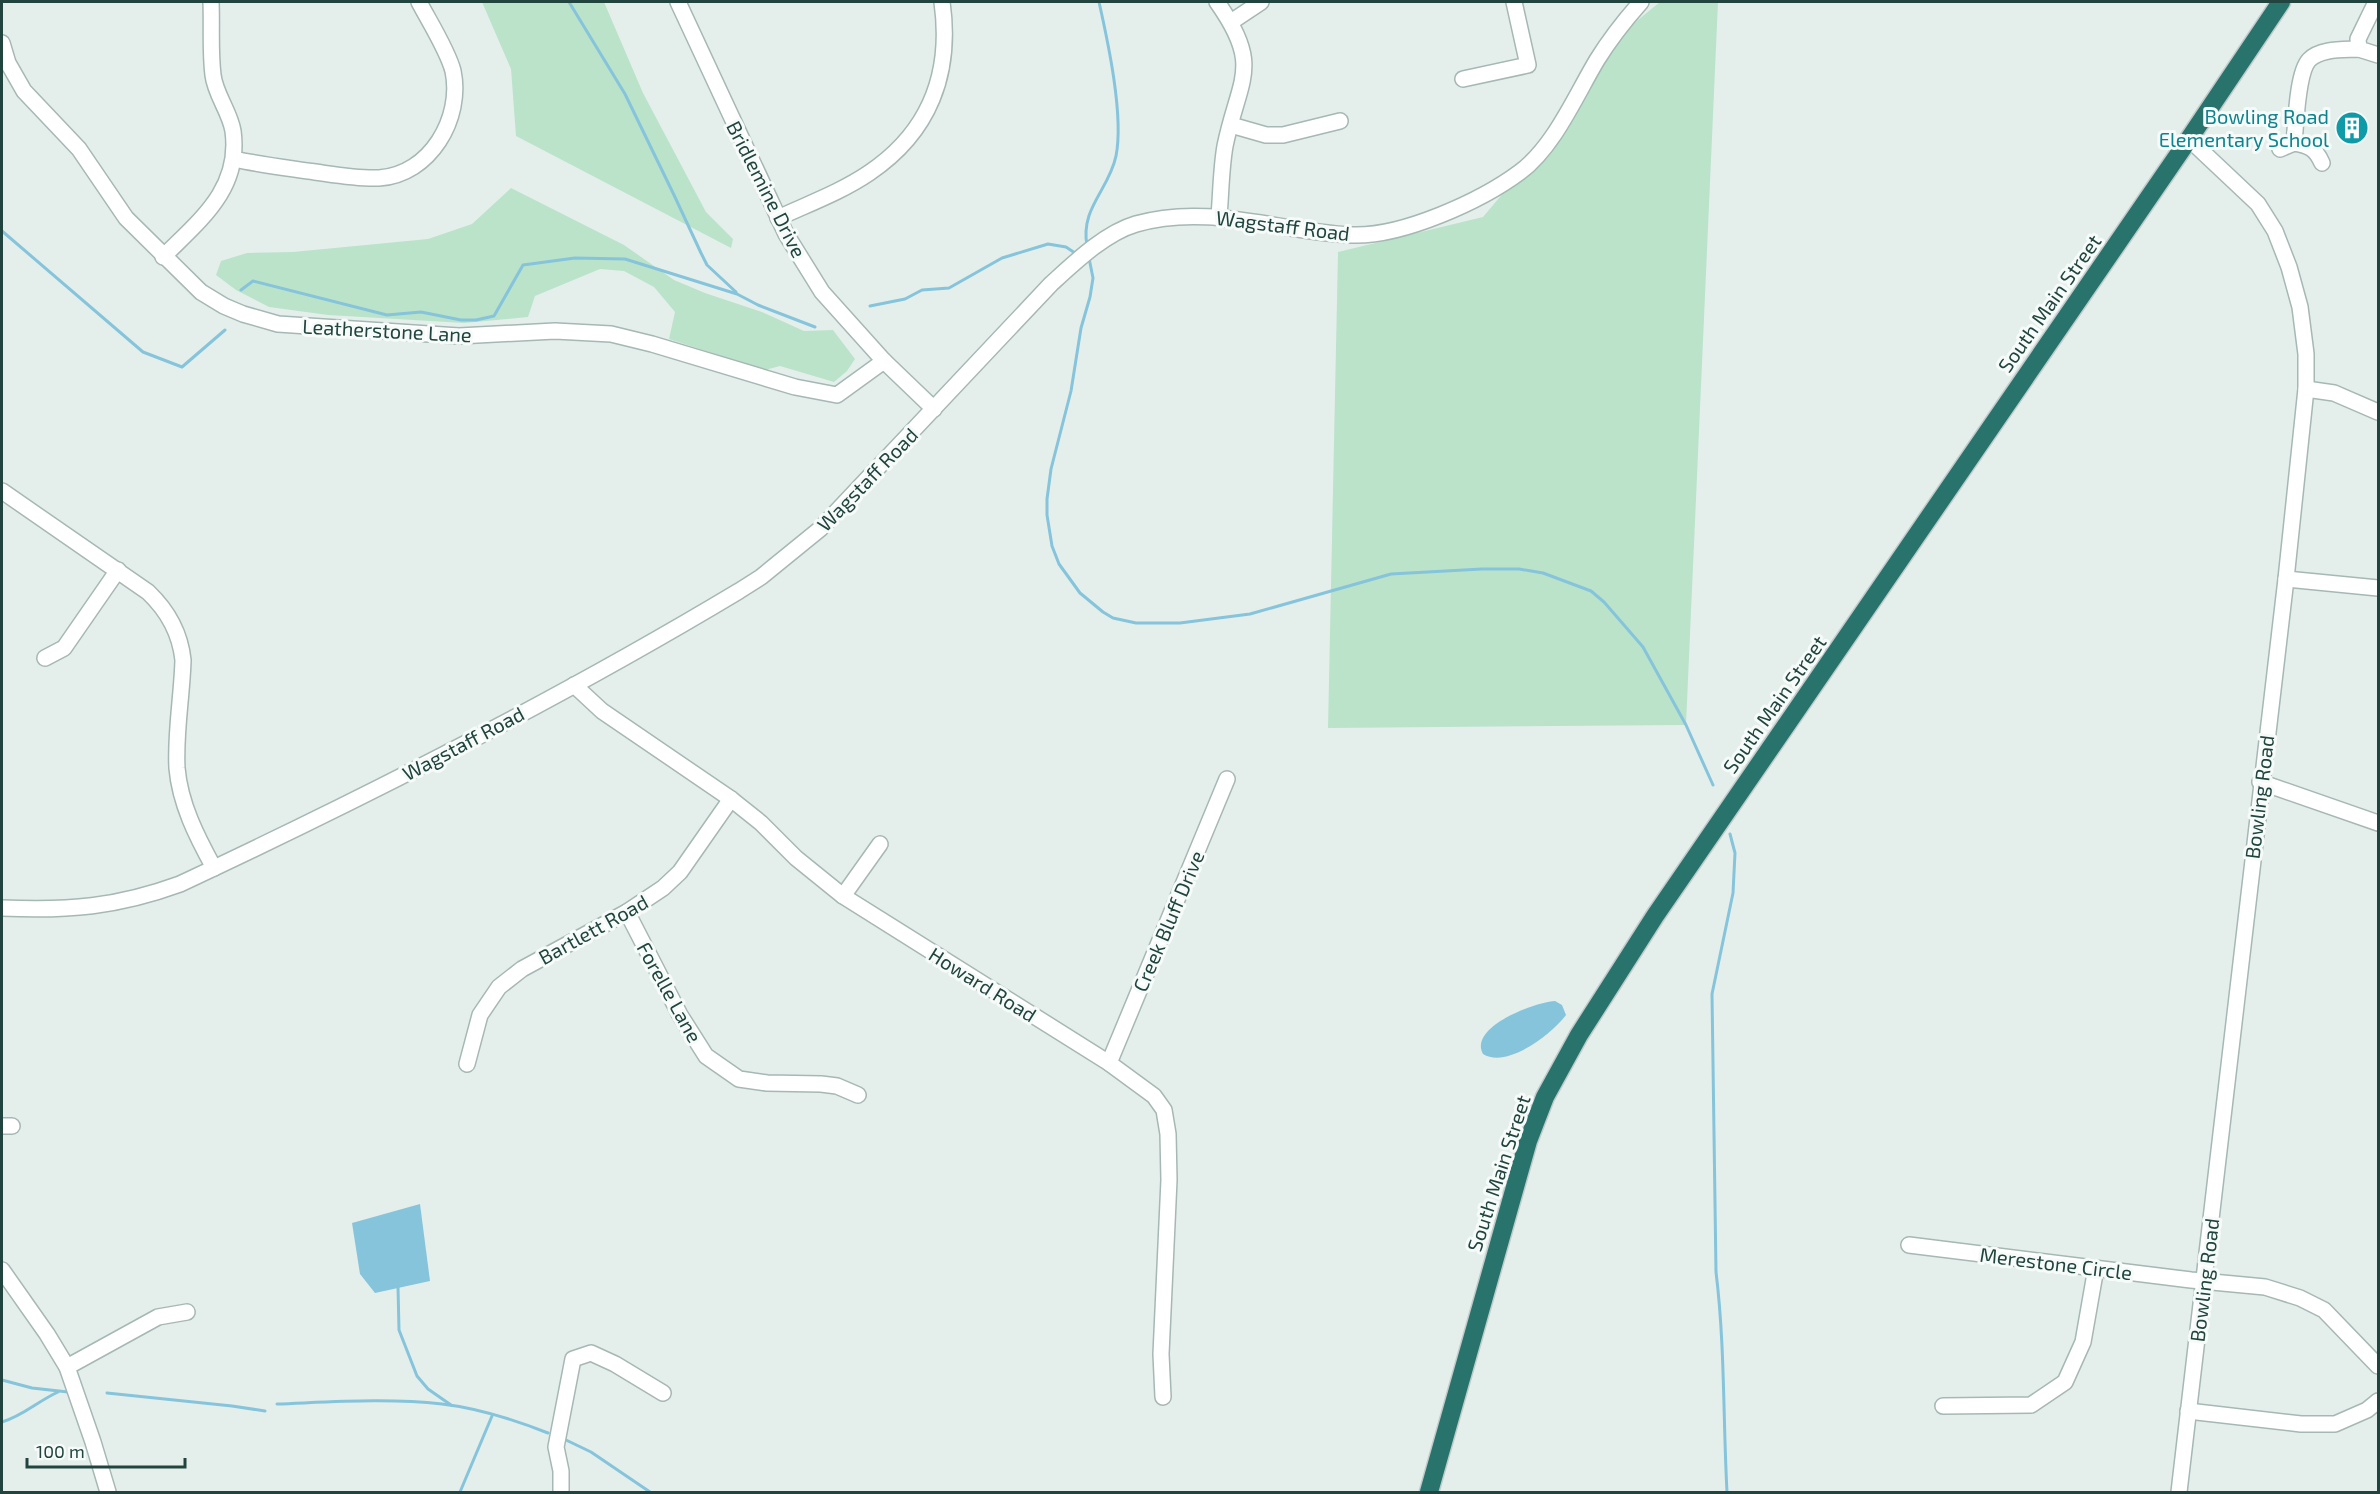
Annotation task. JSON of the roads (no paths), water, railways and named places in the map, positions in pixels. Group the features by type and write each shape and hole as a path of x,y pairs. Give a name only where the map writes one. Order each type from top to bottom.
{"highway":[{"name":"South Main Street","path":"1429,1492 1528,1141 1545,1097 1569,1054 1668,897 2281,2"}],"street":[{"path":"163,257 218,200 228,181 234,159 232,130 213,77 212,2"},
{"path":"234,159 352,177 380,178 402,173 417,164 433,150 445,132 454,102 453,71 419,2"},
{"name":"Bridlemine Drive","path":"678,2 777,218 822,292 884,361 934,408"},
{"path":"777,218 868,174 906,141 928,109 944,58 946,31 942,2"},
{"path":"1217,2 1231,22 1243,48 1245,63 1243,83 1224,159 1220,216"},
{"path":"1231,22 1262,2"},
{"path":"1463,79 1528,65 1514,2"},
{"name":"Wagstaff Road","path":"2,908 70,908 126,902 180,884 380,787 574,685 713,607 781,562 820,529 1051,284 1090,250 1134,224 1186,216 1220,216 1311,231 1367,235 1414,224 1447,212 1503,184 1523,170 1548,142 1615,34 1641,2"},
{"path":"2359,49 2358,39 2376,2"},
{"name":"Leatherstone Lane","path":"2,43 8,63 24,91 79,149 126,218 201,292 224,306 278,324 459,336 555,331 611,334 795,387 837,395 884,361"},
{"path":"2294,143 2302,75 2309,60 2329,51 2359,49 2379,55"},
{"path":"1231,125 1266,135 1283,135 1340,121"},
{"name":"Bowling Road","path":"2179,1492 2260,782 2286,579 2306,389 2306,354 2300,307 2289,267 2275,231 2258,204 2189,139"},
{"path":"2280,149 2294,143 2307,145 2318,153 2322,163"},
{"path":"2306,389 2334,393 2379,412"},
{"path":"2,491 118,570 148,592 166,610 182,647 183,681 177,768 184,803 214,868"},
{"path":"45,658 64,648 118,570"},
{"path":"2286,579 2379,588"},
{"name":"Howard Road","path":"574,685 602,711 731,799 761,823 796,858 843,896 1109,1063 1154,1096 1164,1110 1168,1134 1169,1180 1161,1354 1163,1397"},
{"name":"Creek Bluff Drive","path":"1109,1063 1227,779"},
{"path":"2260,782 2379,823"},
{"name":"Bartlett Road","path":"467,1064 480,1015 499,987 522,969 627,912 663,888 680,872 731,799"},
{"path":"843,896 880,844"},
{"name":"Forelle Lane","path":"627,912 680,1015 706,1056 740,1079 767,1083 829,1085 858,1095"},
{"name":"Merestone Circle","path":"1909,1245 2265,1287 2300,1298 2324,1310 2379,1366"},
{"path":"1943,1406 2031,1405 2065,1382 2083,1342 2096,1268"},
{"path":"2,1270 67,1367 108,1492"},
{"path":"67,1367 158,1317 187,1312"},
{"path":"561,1492 561,1471 556,1447 573,1359 591,1353 615,1364 663,1394"},
{"path":"2187,1411 2301,1424 2335,1424 2367,1410 2379,1401"}],"water":[{"path":"1555,1001 1562,1005 1566,1015 1540,1040 1504,1057 1483,1054 1481,1044 1485,1034 1494,1026 1519,1011"},
{"path":"420,1204 430,1281 375,1293 360,1274 352,1223"}],"waterway":[{"path":"569,2 625,94 707,265 736,292"},
{"path":"1087,246 1086,233 1091,210 1108,179 1116,156 1118,140 1117,100 1099,2"},
{"path":"2,231 143,352 182,367 225,330"},
{"path":"870,306 905,299 922,290 949,288 1002,258 1048,244 1066,247 1078,255"},
{"path":"241,290 253,281 387,315 421,312 461,320 476,320 494,316 523,265 575,258 625,259 737,294 758,305 815,327"},
{"path":"1089,258 1093,278 1090,297 1081,328 1071,391 1051,469 1047,499 1052,546 1059,564 1080,593 1113,618 1136,623 1180,623 1250,614 1391,574 1482,569 1519,569 1543,573 1591,591 1604,602 1643,647 1686,725 1713,785"},
{"path":"1727,1492 1722,1354 1716,1272 1712,994 1733,893 1735,853 1730,834"},
{"path":"398,1287 399,1330 417,1376 428,1389 451,1405"},
{"path":"2,1380 32,1388 68,1392"},
{"path":"2,1422 58,1392"},
{"path":"107,1393 265,1411"},
{"path":"277,1404 381,1401 442,1404 496,1415 548,1433"},
{"path":"460,1492 492,1416"},
{"path":"566,1440 591,1452 650,1492"}],"place":[{"name":"Bowling Road Elementary School","path":"2352,128"}]}
